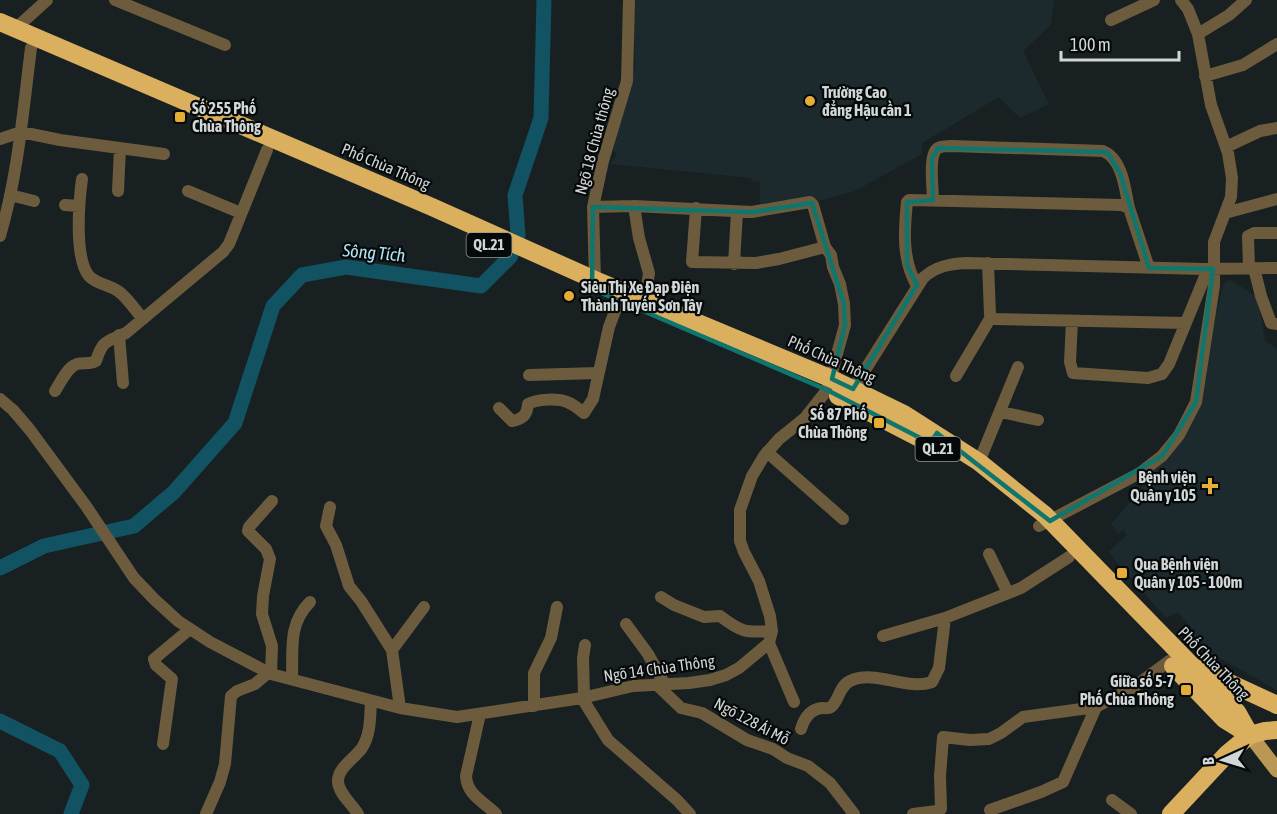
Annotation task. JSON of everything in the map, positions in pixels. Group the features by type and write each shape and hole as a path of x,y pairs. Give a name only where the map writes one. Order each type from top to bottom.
{"highway":[{"name":"Phố Chùa Thông","path":"5,29 31,48 267,150 429,212"},
{"name":"Phố Chùa Thông","path":"5,29 594,285 645,301 830,385 979,462 1045,523 1171,655"},
{"name":"Phố Chùa Thông","path":"594,285 618,303 830,385 853,389 904,414 979,476 1045,523 1069,557 1171,655 1237,712 1250,735"},
{"path":"1171,655 1277,705"},
{"path":"1171,814 1227,754 1250,735 1265,730 1277,730"}],"main road":[{"path":"1250,735 1277,770"}],"street":[{"path":"5,29 47,0"},
{"path":"115,0 225,45"},
{"name":"Ngõ 18 Chùa thông","path":"594,285 593,207 603,161 627,81 629,0"},
{"path":"1111,20 1154,0"},
{"path":"1072,321 1070,362 1073,373 1148,378 1162,374 1210,269 1214,242 1232,197 1232,178 1226,147 1211,105 1198,34 1188,9 1181,0"},
{"path":"1198,34 1229,15 1246,0"},
{"path":"1205,76 1243,65 1277,44"},
{"path":"0,236 21,132 31,48"},
{"path":"1226,147 1260,131 1277,128"},
{"path":"0,139 21,132 164,154"},
{"path":"933,200 932,158 939,147 1103,151 1118,165 1129,208 1149,268"},
{"path":"118,190 120,148"},
{"path":"55,391 72,366 96,361 104,342 119,336 143,319 224,252 267,150"},
{"path":"82,179 79,206 81,247 88,274 118,290 143,319"},
{"path":"188,191 241,213"},
{"path":"10,195 34,201"},
{"path":"1226,213 1277,199"},
{"path":"917,286 907,265 904,226 909,200 1121,205 1129,208"},
{"path":"593,207 696,208 737,212 769,210 810,202 813,205 825,247 831,255 840,284 845,325 830,385 805,418 767,452 744,494 739,526 740,541 759,581 771,616 771,637 794,702"},
{"path":"65,205 79,206"},
{"path":"634,206 639,238 650,273 645,301"},
{"path":"696,208 692,262 734,264 779,260 825,247"},
{"path":"734,264 737,212"},
{"path":"1277,233 1254,233 1248,236 1251,268 1271,323 1277,324"},
{"path":"956,376 991,317 988,263"},
{"path":"853,389 917,286 931,271 949,264 1210,269 1277,268"},
{"path":"1045,523 1140,473 1162,456 1179,435 1196,402 1214,286 1210,269"},
{"path":"499,408 512,421 521,419 528,413 528,404 537,401 568,402 584,413 593,399 609,327 618,303"},
{"path":"991,317 1000,320 1186,323"},
{"path":"119,336 123,383"},
{"path":"979,462 1018,367"},
{"path":"529,375 598,373"},
{"name":"Ngõ 14 Chùa Thông","path":"0,399 30,430 86,506 134,578 154,599 190,629 233,656 269,673 371,701 449,717 583,698 633,686 699,681 726,675 753,658 771,637"},
{"path":"1001,412 1038,420"},
{"path":"767,452 843,519"},
{"path":"206,814 225,764 231,696 255,684 269,673 272,646 262,614 265,583 270,564 269,554 248,531 272,501"},
{"path":"330,507 326,526 336,545 349,586 392,650 400,708"},
{"path":"989,554 1008,593"},
{"path":"883,636 945,618 1021,588 1069,557"},
{"path":"661,597 704,617 720,615 739,630 771,637"},
{"path":"292,678 292,637 299,614 310,602"},
{"path":"392,650 424,607"},
{"path":"534,706 534,673 551,638 557,607"},
{"path":"801,729 805,717 816,709 833,705 844,684 850,681 864,677 921,684 932,682 939,668 945,618"},
{"name":"Ngõ 128 Ái Mỗ","path":"626,624 648,654 661,685 681,708 708,716 747,740 773,748 787,758 808,766 830,783 854,814"},
{"path":"163,744 172,679 156,665 154,659 190,629"},
{"path":"585,645 582,658 583,698 608,740 690,814"},
{"path":"913,814 937,812 941,809 940,776 943,737 970,740 989,739 1023,717 1096,707 1134,687 1171,655"},
{"path":"358,814 342,793 338,781 341,770 363,747 366,740 371,701"},
{"path":"990,810 1063,782 1096,707"},
{"path":"480,714 466,783 470,792 496,814"},
{"path":"1112,800 1131,814"}],"highlighted area":[{"path":"938,148 1107,152 1120,173 1149,268 1213,269 1196,402 1162,456 1050,521 937,433 930,443 827,390 592,289 593,207 752,212 812,203 844,304 845,325 832,379 853,389 917,285 907,265 907,202 933,200 932,158"}],"shaded area":[{"name":"Trường Cao đẳng Hậu cần 1","path":"633,0 1054,0 1051,25 1023,51 1049,104 1020,118 999,97 922,143 922,154 855,191 814,202 760,207 760,182 752,181 751,178 610,164 617,155 613,150 635,67"},
{"name":"Bệnh viện Quân y 105","path":"1231,280 1258,298 1265,341 1277,349 1277,690 1188,640 1194,631 1178,612 1166,618 1108,552 1127,535 1123,530 1118,534 1111,524 1134,497 1141,502 1149,495 1135,478 1163,458 1197,402 1222,289 1226,281"}],"waterway":[{"name":"Sông Tích","path":"0,568 44,546 134,526 174,492 235,423 273,306 302,275 346,267 481,286 510,257 518,235 515,195 541,118 544,0"},
{"name":"Sông Tích","path":"0,721 60,751 82,785 71,814"}],"place":[{"name":"Trường Cao đẳng Hậu cần 1","path":"810,101"},
{"name":"Số 255 Phố Chùa Thông","path":"180,117"},
{"name":"Siêu Thị Xe Đạp Điện Thành Tuyến Sơn Tây","path":"569,296"},
{"name":"Số 87 Phố Chùa Thông","path":"879,423"},
{"name":"Bệnh viện Quân y 105","path":"1210,486"},
{"name":"Qua Bệnh viện Quân y 105 - 100m","path":"1122,573"},
{"name":"Giữa số 5-7 Phố Chùa Thông","path":"1186,690"}]}
